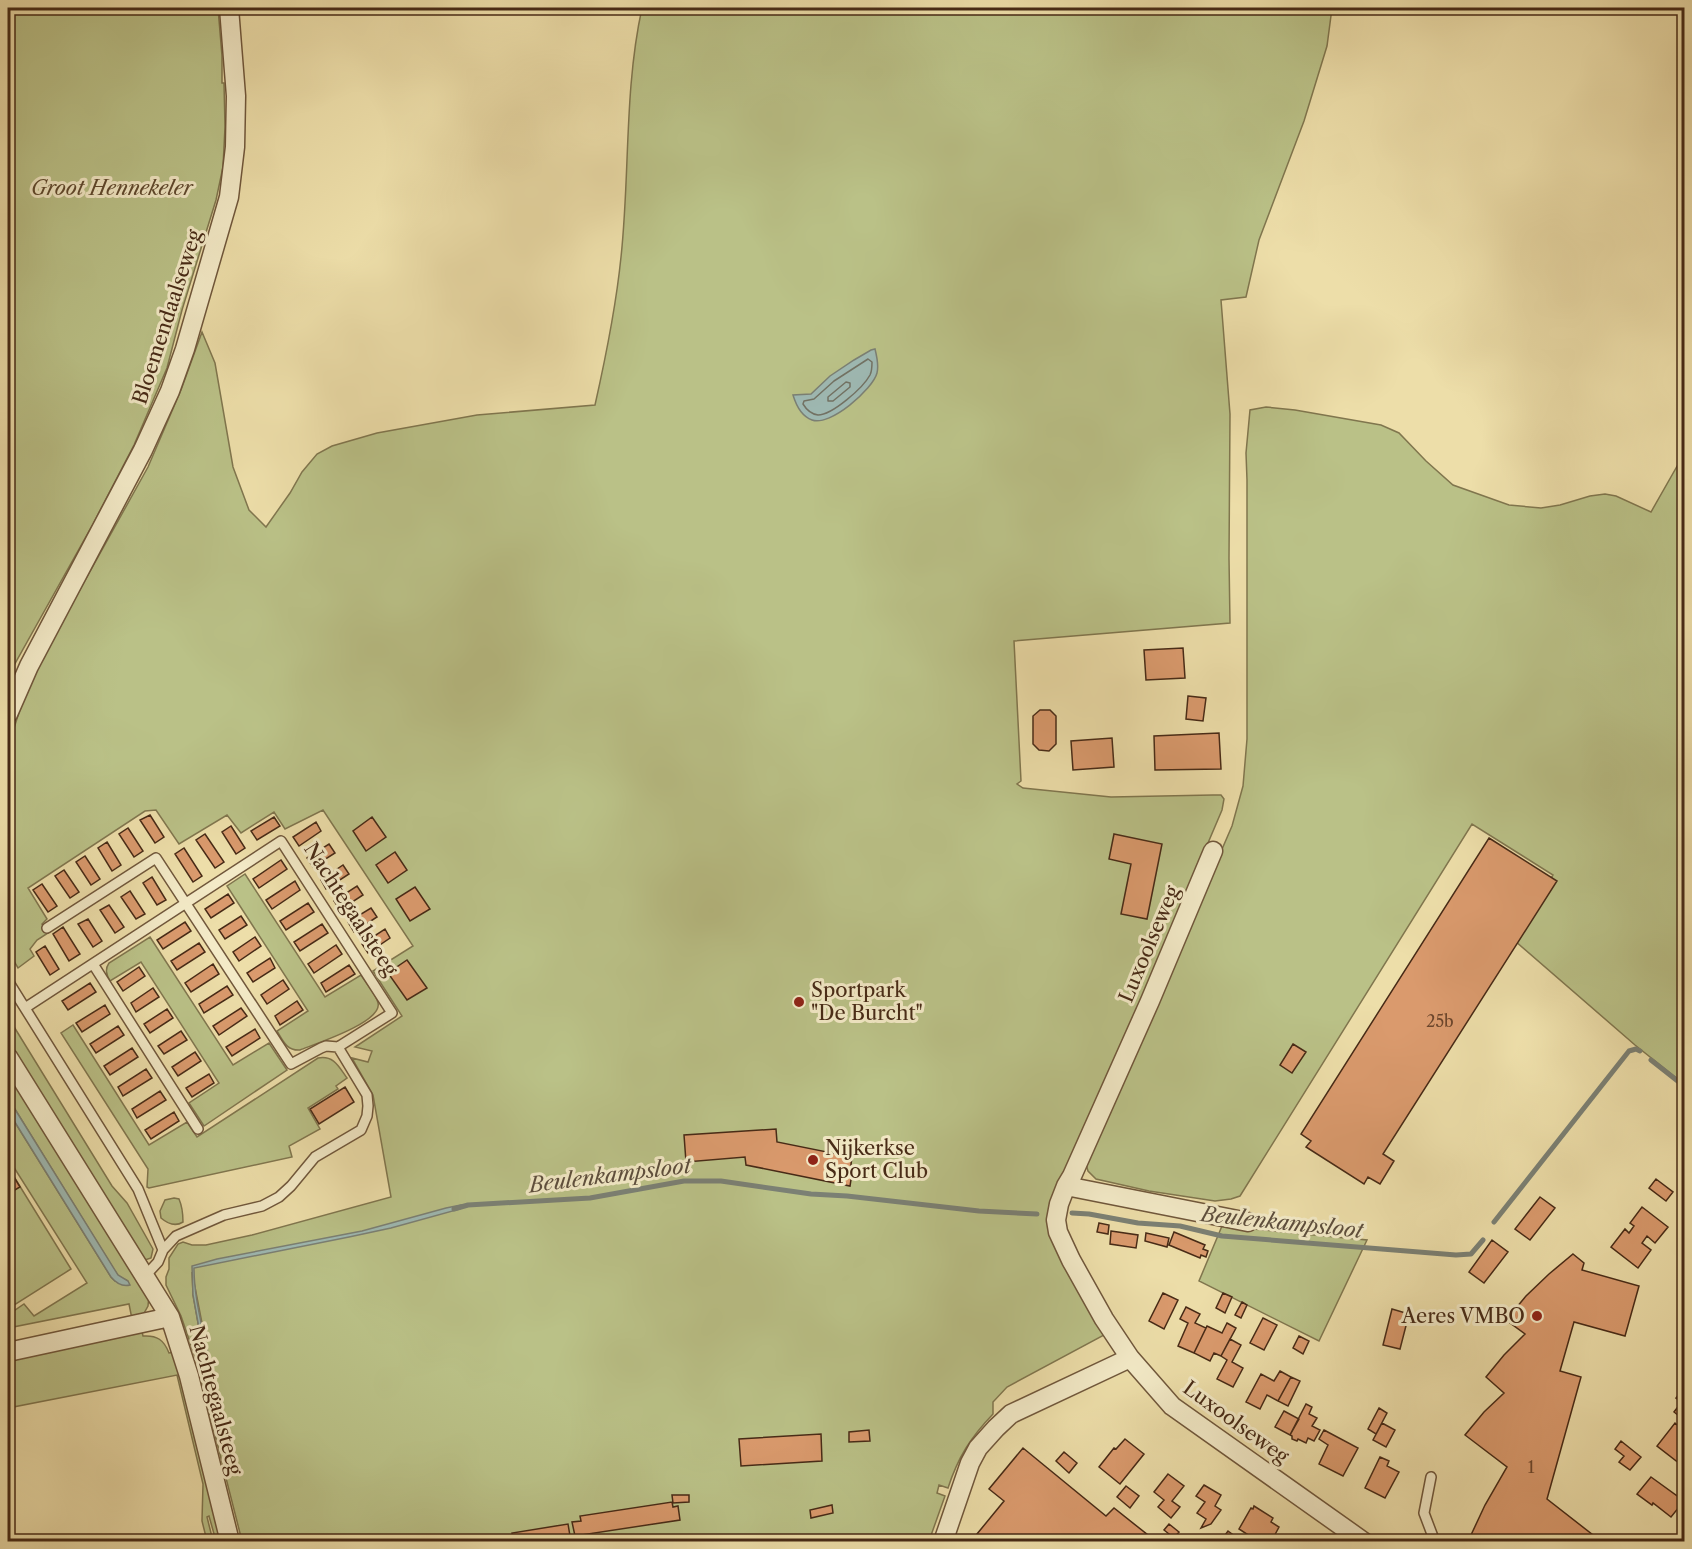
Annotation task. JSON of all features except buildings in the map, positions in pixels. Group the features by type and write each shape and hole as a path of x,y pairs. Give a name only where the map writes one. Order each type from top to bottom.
{"street":[{"name":"Bloemendaalseweg","path":"8,714 29,666 143,450 170,391 185,349 229,197 236,147 236,96 229,8"},
{"name":"Luxoolseweg","path":"1213,851 1150,1001 1066,1186 1056,1220 1058,1232 1104,1319 1130,1358 1172,1406 1364,1542"},
{"name":"Nachtegaalsteeg","path":"8,1057 170,1317 189,1376 230,1542"},
{"path":"1066,1186 1248,1222"},
{"path":"8,1352 170,1317"},
{"path":"943,1542 970,1463 978,1448 996,1428 1011,1414 1130,1358"}],"lane":[{"name":"Nachtegaalsteeg","path":"25,1008 185,903 281,841 392,1013 339,1047 326,1046 291,1064 185,903 156,858 47,928"},
{"path":"93,964 198,1129"},
{"path":"8,981 138,1189 163,1250"},
{"path":"145,1276 158,1262 163,1250 177,1236 186,1230 224,1215 262,1206 279,1197 315,1157 361,1130 367,1116 367,1095 339,1047"},
{"path":"1431,1477 1424,1513 1435,1542"}],"green space":[{"name":"Groot Hennekeler","path":"8,8 218,8 225,127 223,167 216,200 182,310 167,368 134,445 93,524 8,676"},
{"path":"642,8 1332,8 1327,46 1304,121 1259,240 1246,297 1221,300 1230,414 1230,623 1014,641 1021,781 1017,784 1023,788 1111,797 1221,795 1224,799 1222,810 1052,1207 1106,1334 1007,1387 993,1402 993,1414 966,1448 948,1488 939,1485 937,1493 945,1496 929,1541 242,1541 196,1360 181,1316 166,1285 169,1258 178,1244 183,1242 192,1245 206,1245 252,1235 391,1197 373,1095 352,1058 368,1062 372,1051 355,1047 402,1016 373,971 413,946 323,810 285,829 274,812 241,833 227,815 179,844 156,810 145,811 28,888 47,919 42,924 48,933 37,940 30,949 34,956 18,968 8,951 8,750 23,700 43,656 148,467 181,390 202,332 215,363 233,467 249,510 266,527 302,472 317,454 332,446 377,433 477,415 595,405 619,276 636,39","holes":["192,1272 209,1359 235,1463 232,1465 202,1345 193,1295"]},
{"path":"1266,407 1381,425 1399,433 1453,485 1509,505 1541,508 1605,494 1616,496 1651,512 1684,454 1684,1084 1635,1045 1514,940 1553,875 1472,824 1240,1196 1215,1201 1149,1191 1096,1179 1088,1171 1086,1164 1232,826 1243,786 1247,739 1246,453 1250,410"},
{"path":"245,874 325,997 361,975 378,1003 377,1010 370,1018 333,1038 300,1050 286,1045 277,1031 308,1011 227,886"},
{"path":"150,937 233,1065 269,1043 287,1070 204,1126 189,1103 219,1083 141,962 110,981 107,974 109,963"},
{"path":"8,1017 112,1186 127,1203 153,1249 151,1258 145,1260 139,1255 8,1046"},
{"path":"73,1025 149,1145 187,1122 197,1137 318,1058 332,1060 347,1078 336,1086 338,1089 308,1108 320,1129 289,1146 292,1157 149,1188 147,1187 148,1169 61,1033"},
{"path":"8,1070 149,1295 148,1306 143,1315 132,1319 129,1304 8,1328 8,1315 24,1304 34,1316 87,1283 8,1158 8,1111 111,1277 115,1281 128,1281 118,1276 8,1098"},
{"path":"8,1167 71,1269 8,1309"},
{"path":"179,1199 183,1213 183,1222 177,1224 161,1218 160,1211 165,1200"},
{"path":"1222,1226 1367,1240 1319,1341 1199,1281"},
{"path":"142,1332 143,1336 159,1339 169,1353 175,1352 224,1541 216,1541 209,1516 207,1517 213,1541 207,1541 202,1521 203,1484 177,1375 8,1408 8,1358"}],"water":[{"path":"875,349 878,364 874,380 850,405 820,421 812,420 802,413 793,395 811,394 830,376"},
{"path":"8,1098 118,1275 130,1285 119,1284 111,1277 8,1111"},
{"path":"461,1205 460,1209 391,1228 194,1268 199,1314 235,1464 232,1465 202,1345 193,1295 192,1266 217,1259 362,1231"}],"waterway":[{"name":"Beulenkampsloot","path":"1494,1222 1629,1051 1636,1049 1640,1051"},
{"name":"Beulenkampsloot","path":"1651,1060 1684,1086"},
{"name":"Beulenkampsloot","path":"454,1209 468,1205 590,1198 684,1181 721,1181 811,1194 979,1211 1037,1214"},
{"name":"Beulenkampsloot","path":"1072,1213 1138,1223 1180,1226 1222,1236 1456,1255 1471,1254 1483,1240"}],"place":[{"name":"Sportpark \"De Burcht\"","path":"799,1002"},
{"name":"Nijkerkse Sport Club","path":"813,1160"},
{"name":"Aeres VMBO","path":"1537,1316"}]}
